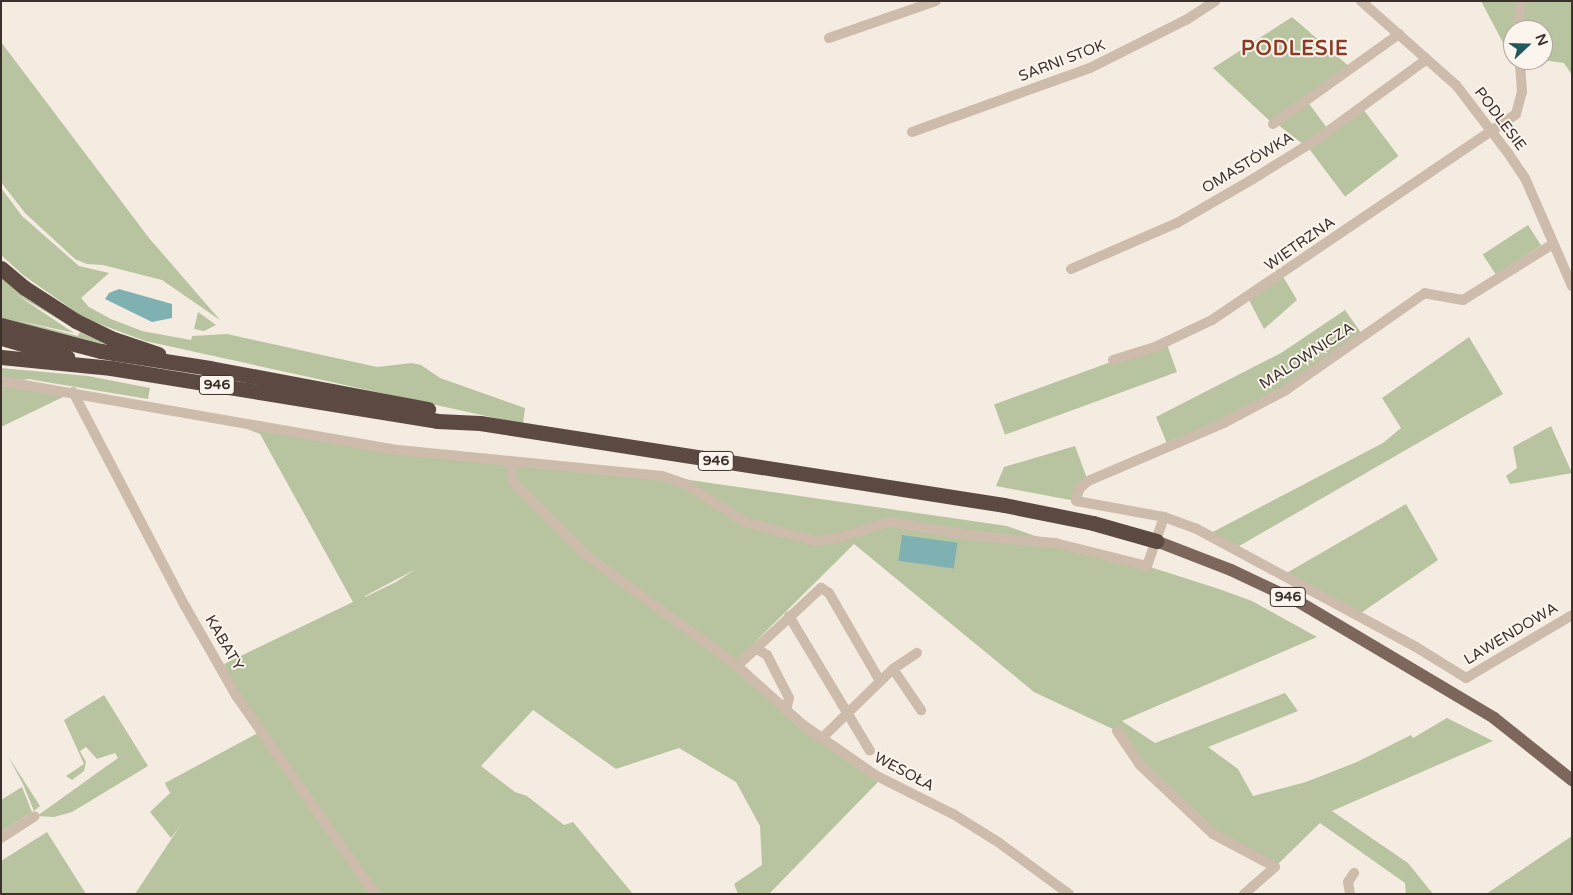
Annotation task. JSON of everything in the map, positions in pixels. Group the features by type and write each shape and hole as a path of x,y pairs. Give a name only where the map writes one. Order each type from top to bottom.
{"highway":[{"path":"1,268 61,313 111,338 210,368"},
{"path":"1,325 101,352 210,368"},
{"path":"1,338 112,368"},
{"path":"1,357 112,368"},
{"name":"946","path":"112,368 437,421 480,424 1004,505 1093,523 1156,540"},
{"name":"946","path":"210,368 438,411 480,424"}],"main road":[{"name":"946","path":"1156,540 1231,570 1290,598 1376,647 1494,718 1572,780"}],"street":[{"path":"829,38 936,1"},
{"name":"SARNI STOK","path":"912,132 1090,68 1186,20 1215,1"},
{"name":"PODLESIE","path":"1361,1 1456,85 1492,132 1525,178 1572,286"},
{"path":"1519,20 1521,1"},
{"path":"1273,124 1399,34"},
{"name":"OMASTÓWKA","path":"1071,269 1177,223 1253,179 1316,140 1427,59"},
{"name":"WIETRZNA","path":"1113,360 1155,347 1212,320 1492,132 1520,108 1520,70"},
{"name":"MALOWNICZA","path":"1164,517 1076,501 1079,489 1088,481 1224,422 1286,390 1425,293 1463,300 1553,244"},
{"path":"1,381 398,450 510,463 662,476 685,484 745,522 816,540 841,537 889,522 975,536 1055,543 1147,566 1164,517"},
{"name":"KABATY","path":"73,392 185,606 237,697 375,894"},
{"name":"WESOŁA","path":"510,463 514,483 588,557 735,664 821,739 875,775 974,827 1069,894"},
{"name":"LAWENDOWA","path":"1164,517 1195,528 1274,570 1416,647 1466,678 1572,615"},
{"path":"735,664 755,648 817,590 825,589 880,681"},
{"path":"789,616 845,713 870,751"},
{"path":"755,648 767,655 789,698 786,710"},
{"path":"821,739 845,713 893,668 917,653"},
{"path":"893,668 921,710"},
{"path":"1117,732 1140,765 1212,834 1275,867 1244,894"},
{"path":"1,838 35,816"},
{"path":"1350,894 1348,882 1354,873"}],"green space":[{"path":"1481,1 1572,1 1572,75 1564,63 1553,61 1553,20 1503,20 1503,43"},
{"path":"1292,17 1351,68 1273,124 1213,68"},
{"path":"1,42 149,238 220,320 162,280 103,265 87,264 75,259 25,213 1,182"},
{"path":"1307,101 1327,128 1304,145 1277,124"},
{"path":"1363,109 1399,156 1345,196 1309,149"},
{"path":"1,188 22,216 79,266 109,273 81,298 89,307 111,319 142,331 191,340 192,336 227,334 377,367 412,363 421,365 440,378 525,408 523,424 145,341 86,319 23,275 1,255"},
{"path":"1528,225 1541,245 1496,275 1483,254"},
{"path":"1,275 119,348 1,318","holes":["14,293 80,332 78,336 16,320 74,333"]},
{"path":"1282,275 1297,300 1264,329 1248,298"},
{"path":"1345,310 1362,334 1286,390 1168,446 1156,417 1281,353"},
{"path":"198,312 216,325 204,331 194,329"},
{"path":"1469,337 1503,394 1234,549 1207,535 1383,443 1401,428 1382,398"},
{"path":"1166,342 1177,372 1005,435 994,405"},
{"path":"1,368 88,376 150,388 148,399 28,379 13,382 1,380"},
{"path":"1,386 65,396 1,427"},
{"path":"1551,426 1572,473 1510,484 1506,476 1517,468 1513,447"},
{"path":"242,427 398,450 662,476 1007,526 1055,543 1147,566 1252,601 1317,637 1122,721 1155,743 1285,693 1298,711 1208,747 1238,769 1253,796 1306,782 1357,762 1411,735 1413,738 1447,718 1493,741 1332,811 1408,863 1433,894 1406,894 1405,883 1320,823 1275,867 1213,834 1140,765 1117,731 1034,692 854,544 734,663 878,782 769,894 738,894 734,884 762,865 760,826 736,782 679,748 616,769 533,710 481,766 515,792 527,796 564,825 573,822 633,894 135,894 180,826 171,838 150,812 170,793 165,783 258,733 224,664 353,602 260,434","holes":["416,569 396,582 365,597"]},
{"path":"1075,446 1088,481 1076,501 996,486 1004,467"},
{"path":"1406,504 1438,560 1358,615 1283,575"},
{"path":"104,695 148,766 72,812 54,817 37,816 118,758 115,753 97,759 86,747 80,751 86,762 84,771 72,780 66,776 84,764 64,720"},
{"path":"8,756 40,806 34,811 23,784"},
{"path":"22,787 32,812 1,832 1,800"},
{"path":"47,832 86,894 1,894 1,861"},
{"path":"1572,836 1572,894 1486,894"}],"water":[{"path":"119,289 172,304 172,318 152,322 105,299 109,293"},
{"path":"902,535 957,543 954,569 898,561"}],"district":[{"name":"PODLESIE","path":"1295,49"}]}
